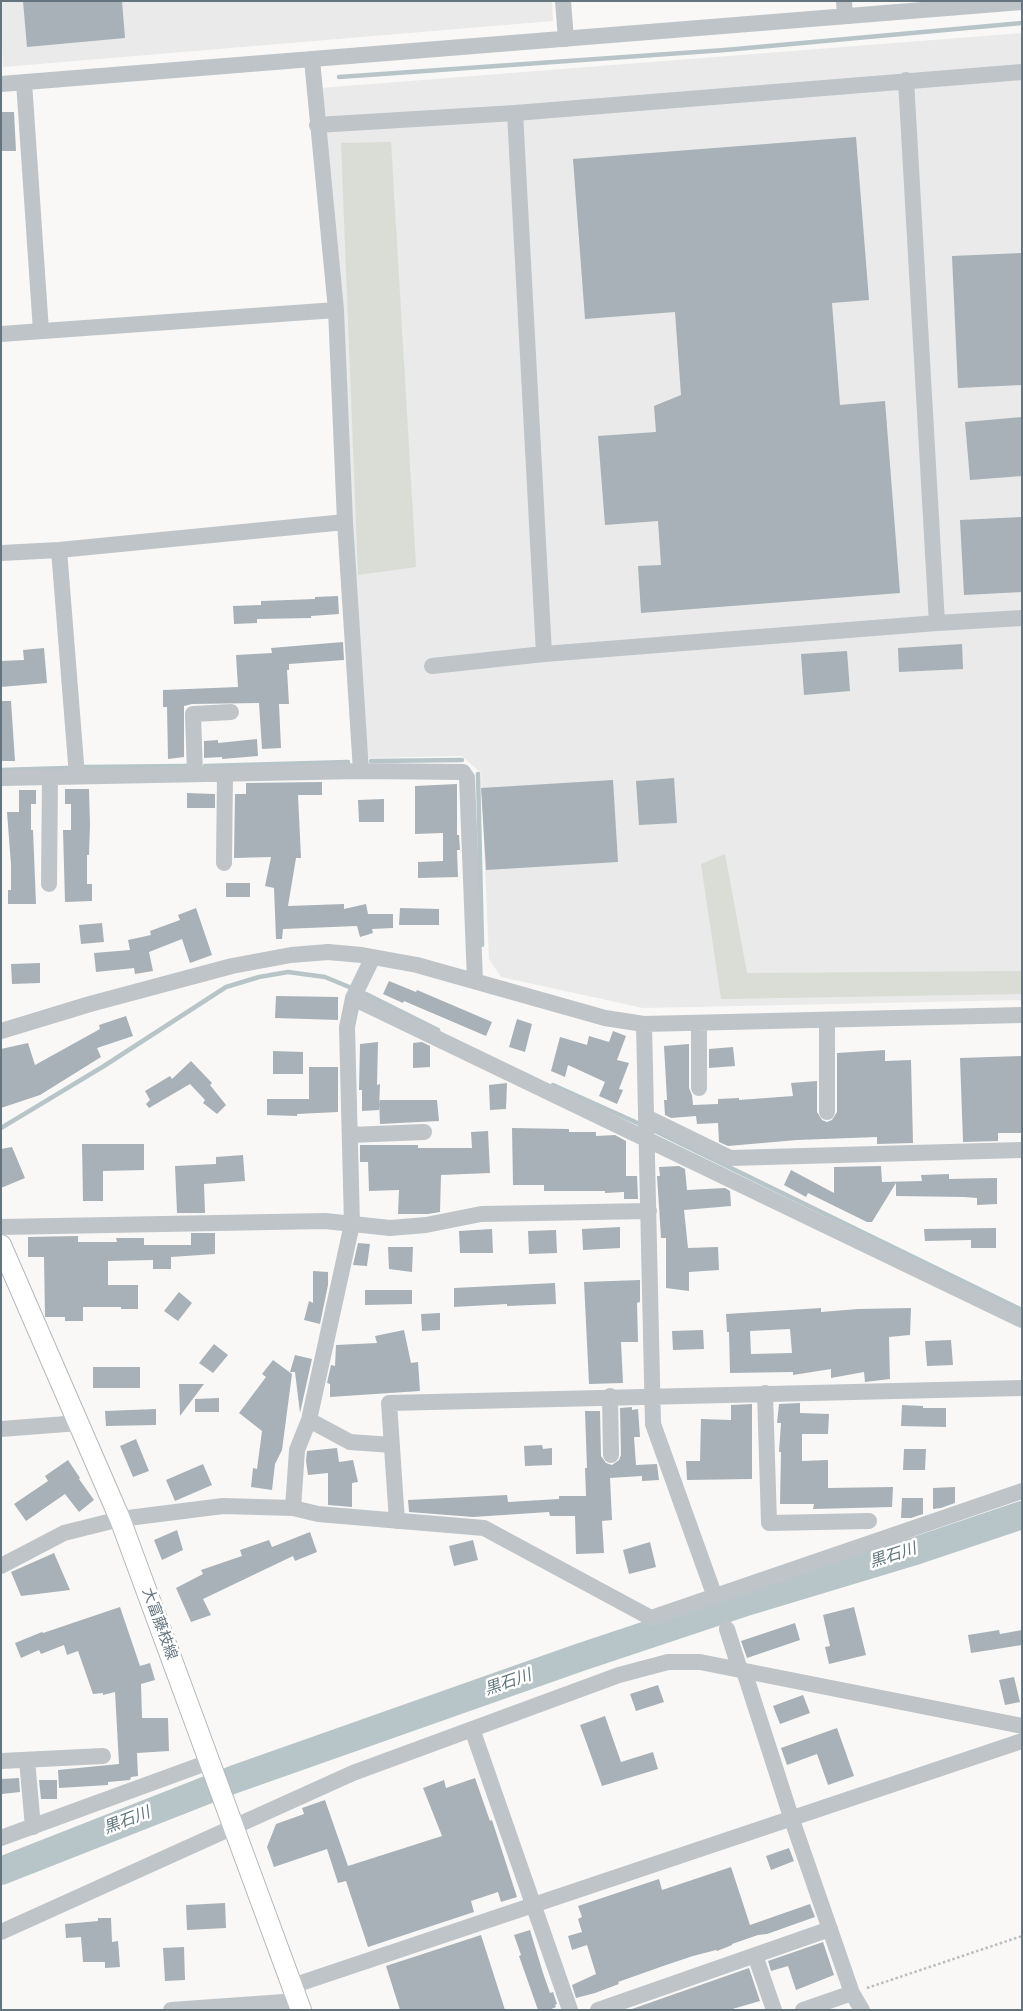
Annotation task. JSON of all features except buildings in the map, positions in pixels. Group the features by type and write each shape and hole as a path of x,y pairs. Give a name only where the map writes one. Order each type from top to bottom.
{"main road":[{"name":"大富藤枝線","path":"1,1245 120,1519 297,1999"}],"street":[{"path":"563,1 566,39"},
{"path":"1,84 566,39 844,9 1022,2"},
{"path":"312,60 336,310 345,522 361,771"},
{"path":"317,125 515,113 1022,72"},
{"path":"906,80 937,623"},
{"path":"24,82 42,331"},
{"path":"515,113 544,654"},
{"path":"1,334 336,310"},
{"path":"1,553 59,550 345,522"},
{"path":"59,550 77,776"},
{"path":"432,666 544,654 1022,618"},
{"path":"195,774 193,714 231,712"},
{"path":"1,778 361,771 463,772 468,778 475,981"},
{"path":"224,864 225,774"},
{"path":"49,884 50,777"},
{"path":"1,1031 90,1004 264,959 328,952 373,957 417,965 604,1018 644,1024 1022,1015"},
{"path":"293,1508 297,1450 309,1420 352,1224 347,1027 355,993 373,957"},
{"path":"355,993 647,1129 1022,1320"},
{"path":"827,1020 827,1112"},
{"path":"699,1023 699,1088"},
{"path":"644,1024 653,1424 715,1597"},
{"path":"647,1129 730,1158 1022,1150"},
{"path":"350,1135 424,1132"},
{"path":"1,1227 325,1221 390,1228 426,1226 481,1214 649,1210"},
{"path":"397,1521 389,1403 610,1396 1022,1388"},
{"path":"766,1393 769,1523 869,1521"},
{"path":"610,1396 610,1454"},
{"path":"309,1420 350,1442 392,1445"},
{"path":"1,1429 78,1423"},
{"path":"1,1566 64,1533 120,1519 223,1506 293,1508 318,1514 484,1528 651,1618 1022,1491"},
{"path":"727,1629 852,1993 862,2010"},
{"path":"1,1932 231,1819 619,1674 668,1662 700,1662 1022,1726"},
{"path":"472,1729 570,2010"},
{"path":"171,2010 297,1999 533,1904 1022,1741"},
{"path":"1,1761 103,1756"},
{"path":"27,1760 33,1827"},
{"path":"1,1838 210,1765"},
{"path":"598,2010 830,1929"},
{"path":"755,1955 774,2010"},
{"path":"803,2010 852,1993"}],"path":[{"path":"852,1993 1022,1936"}],"shaded area":[{"path":"1,1 552,1 553,21 3,67"},
{"path":"1022,33 1022,1000 643,1008 501,977 489,959 481,773 462,756 368,758 320,88"},
{"path":"391,142 416,567 358,575 341,143"},
{"path":"725,854 747,973 1022,971 1022,994 721,999 701,864"}],"waterway":[{"path":"339,77 725,50 1022,23"},
{"path":"371,761 462,760"},
{"path":"205,766 348,762"},
{"path":"84,767 187,766"},
{"path":"1,770 67,768"},
{"path":"478,774 482,945"},
{"path":"1,1128 104,1066 226,987 259,977 288,972 325,977 366,994 438,1030"},
{"path":"553,1085 642,1125"},
{"path":"651,1129 1022,1310"},
{"name":"黒石川","path":"1,1871 235,1779 578,1658 749,1601 918,1550 1022,1515"}]}
